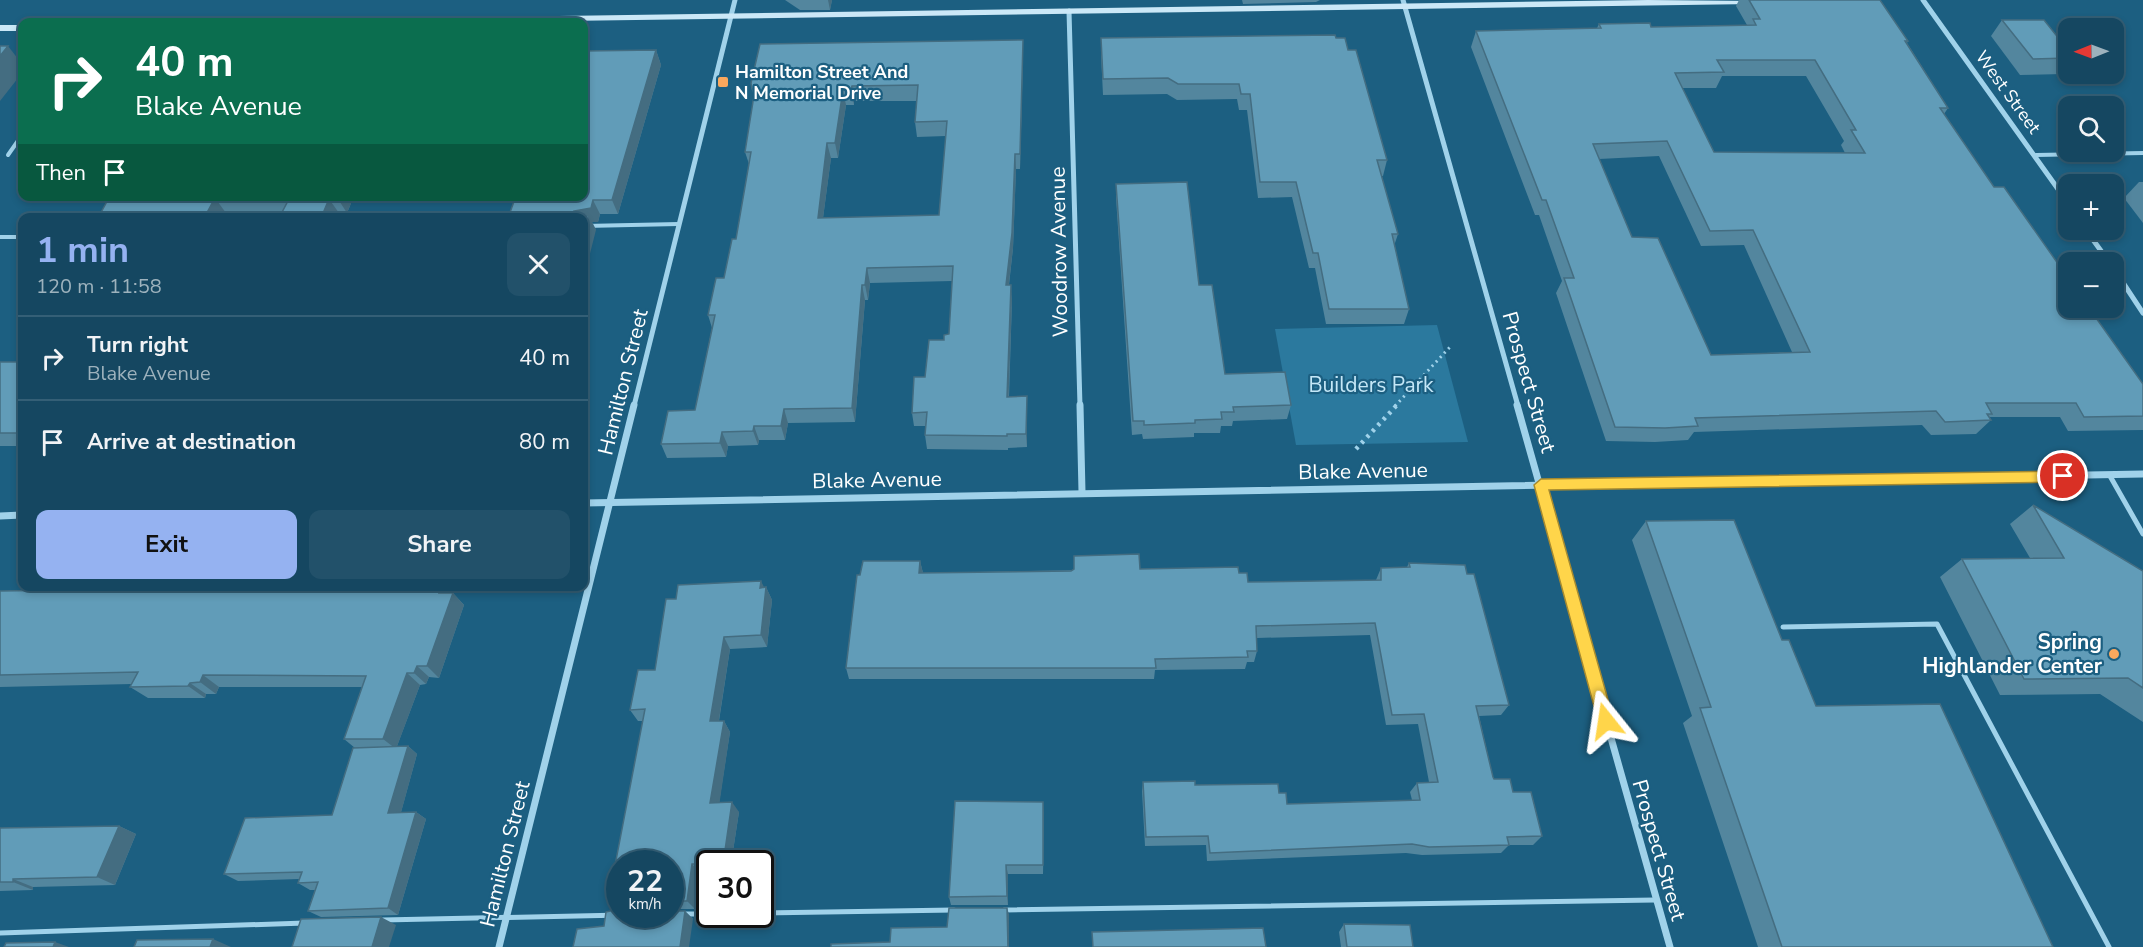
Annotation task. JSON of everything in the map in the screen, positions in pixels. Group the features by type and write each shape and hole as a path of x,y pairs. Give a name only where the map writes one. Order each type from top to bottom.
{"main road":[{"path":"588,19 1404,3 1770,1"},
{"path":"0,28 18,28"}],"street":[{"name":"Hamilton Street","path":"588,590 735,0"},
{"name":"West Street","path":"1923,0 2058,188"},
{"name":"Prospect Street","path":"1404,3 1670,947"},
{"name":"Woodrow Avenue","path":"1069,11 1082,492"},
{"path":"2124,285 2143,313"},
{"name":"Blake Avenue","path":"588,503 2143,474"},
{"path":"0,516 18,515"},
{"name":"Hamilton Street","path":"499,947 588,591"}],"lane":[{"path":"8,155 18,141"},
{"path":"2036,155 2143,153"},
{"path":"588,226 679,224"},
{"path":"0,237 18,237"},
{"path":"2110,476 2143,534"},
{"path":"1783,627 1937,624 2109,947"},
{"path":"999,910 1655,900"},
{"path":"774,913 963,910"},
{"path":"379,921 606,915"},
{"path":"0,933 308,923"}],"path":[{"path":"1356,449 1450,347"}],"green space":[{"name":"Builders Park","path":"1437,325 1468,442 1296,445 1275,329"}],"building":[{"path":"1749,0 1880,0 1908,41 1905,41 1948,108 1940,108 1994,187 2004,187 2058,264 2058,318 2096,318 2143,384 2143,416 2084,417 2076,403 1986,403 1992,414 1987,414 1991,420 1945,422 1936,411 1695,418 1698,426 1615,427 1564,278 1574,278 1546,200 1542,200 1476,31 1601,28 1599,24 1650,23 1651,27 1756,25 1753,19 1760,19","holes":["1717,60 1815,60 1856,130 1851,130 1865,153 1714,152 1675,73 1724,72","1667,141 1710,231 1753,230 1810,352 1711,355 1658,238 1632,237 1593,144"]},
{"path":"2002,20 2044,20 2058,38 2058,58 2033,59"},
{"path":"1335,35 1336,38 1345,38 1348,50 1356,50 1387,160 1377,160 1398,234 1392,234 1409,309 1329,309 1318,253 1313,253 1296,182 1260,182 1250,94 1241,94 1239,84 1178,84 1168,78 1103,79 1101,38"},
{"path":"1023,40 1020,154 1015,154 1012,233 1006,285 1011,285 1007,397 1027,396 1026,434 1007,434 1007,436 925,435 927,412 912,413 914,377 925,377 929,340 944,340 944,335 949,334 953,266 867,268 865,285 862,285 852,408 784,409 781,426 754,426 753,431 722,432 720,443 661,444 668,411 695,410 715,315 708,315 716,278 724,278 732,239 736,239 751,152 745,152 755,89 752,89 751,83 760,44","holes":["918,85 915,122 947,121 939,215 818,218 827,143 835,143 843,90 851,90 852,86"]},
{"path":"0,46 8,46 0,56"},
{"path":"656,50 612,200 593,200 591,208 574,211 575,213 510,213 514,201 588,201 588,51"},
{"path":"1187,182 1199,285 1212,285 1225,374 1285,372 1291,405 1233,407 1234,412 1221,412 1222,419 1195,420 1195,423 1144,425 1144,421 1133,421 1116,184"},
{"path":"107,201 213,201 207,213 101,213"},
{"path":"288,201 328,201 323,213 282,213"},
{"path":"0,362 18,362 18,433 0,433"},
{"path":"2033,505 2143,571 2143,688 2128,678 2024,679 1962,559 2064,558"},
{"path":"1734,520 1782,640 1789,640 1816,706 1940,704 2053,947 1782,947 1700,708 1711,707 1646,521"},
{"path":"1139,554 1140,569 1238,567 1239,573 1247,573 1248,582 1381,580 1381,568 1410,567 1409,563 1465,565 1467,574 1474,574 1509,705 1476,706 1493,777 1494,779 1510,779 1513,792 1531,792 1542,836 1507,837 1509,845 1429,847 1412,844 1210,853 1208,836 1146,837 1143,782 1195,781 1195,785 1278,784 1279,793 1286,793 1287,804 1420,800 1417,783 1438,782 1424,714 1392,715 1375,623 1256,626 1257,651 1247,651 1248,657 1155,659 1156,668 846,668 857,575 860,575 863,561 920,561 919,573 1071,571 1074,569 1074,556"},
{"path":"761,581 760,588 766,587 761,635 724,637 710,721 724,721 710,803 732,802 725,850 696,850 696,864 692,864 687,901 684,901 684,850 618,850 645,709 630,710 638,670 655,670 666,599 676,599 678,585"},
{"path":"0,591 440,591 439,593 453,593 427,666 417,666 414,673 407,673 383,739 344,739 366,676 203,675 200,682 190,683 188,686 130,687 138,672 0,675"},
{"path":"408,746 388,813 416,812 388,908 308,911 318,882 298,883 302,872 224,874 245,818 332,815 353,748"},
{"path":"955,801 1043,802 1043,865 1006,865 1007,896 949,897"},
{"path":"119,826 97,877 13,879 13,882 0,882 0,828"},
{"path":"949,908 1007,908 1008,947 831,947 831,944 890,942 891,928 947,927"},
{"path":"606,912 606,928 683,928 680,947 573,947 577,929 604,926"},
{"path":"381,917 372,947 292,947 301,919"},
{"path":"1344,924 1410,925 1413,947 1347,947"},
{"path":"1263,928 1266,947 1093,947 1092,932"},
{"path":"213,939 210,947 134,947 137,940"},
{"path":"55,942 53,947 4,947 6,943"}],"place":[{"name":"Hamilton Street And N Memorial Drive","path":"723,82"},
{"name":"Spring Highlander Center","path":"2114,654"}],"route":[{"path":"1606,721 1541,485 2063,476"}]}
